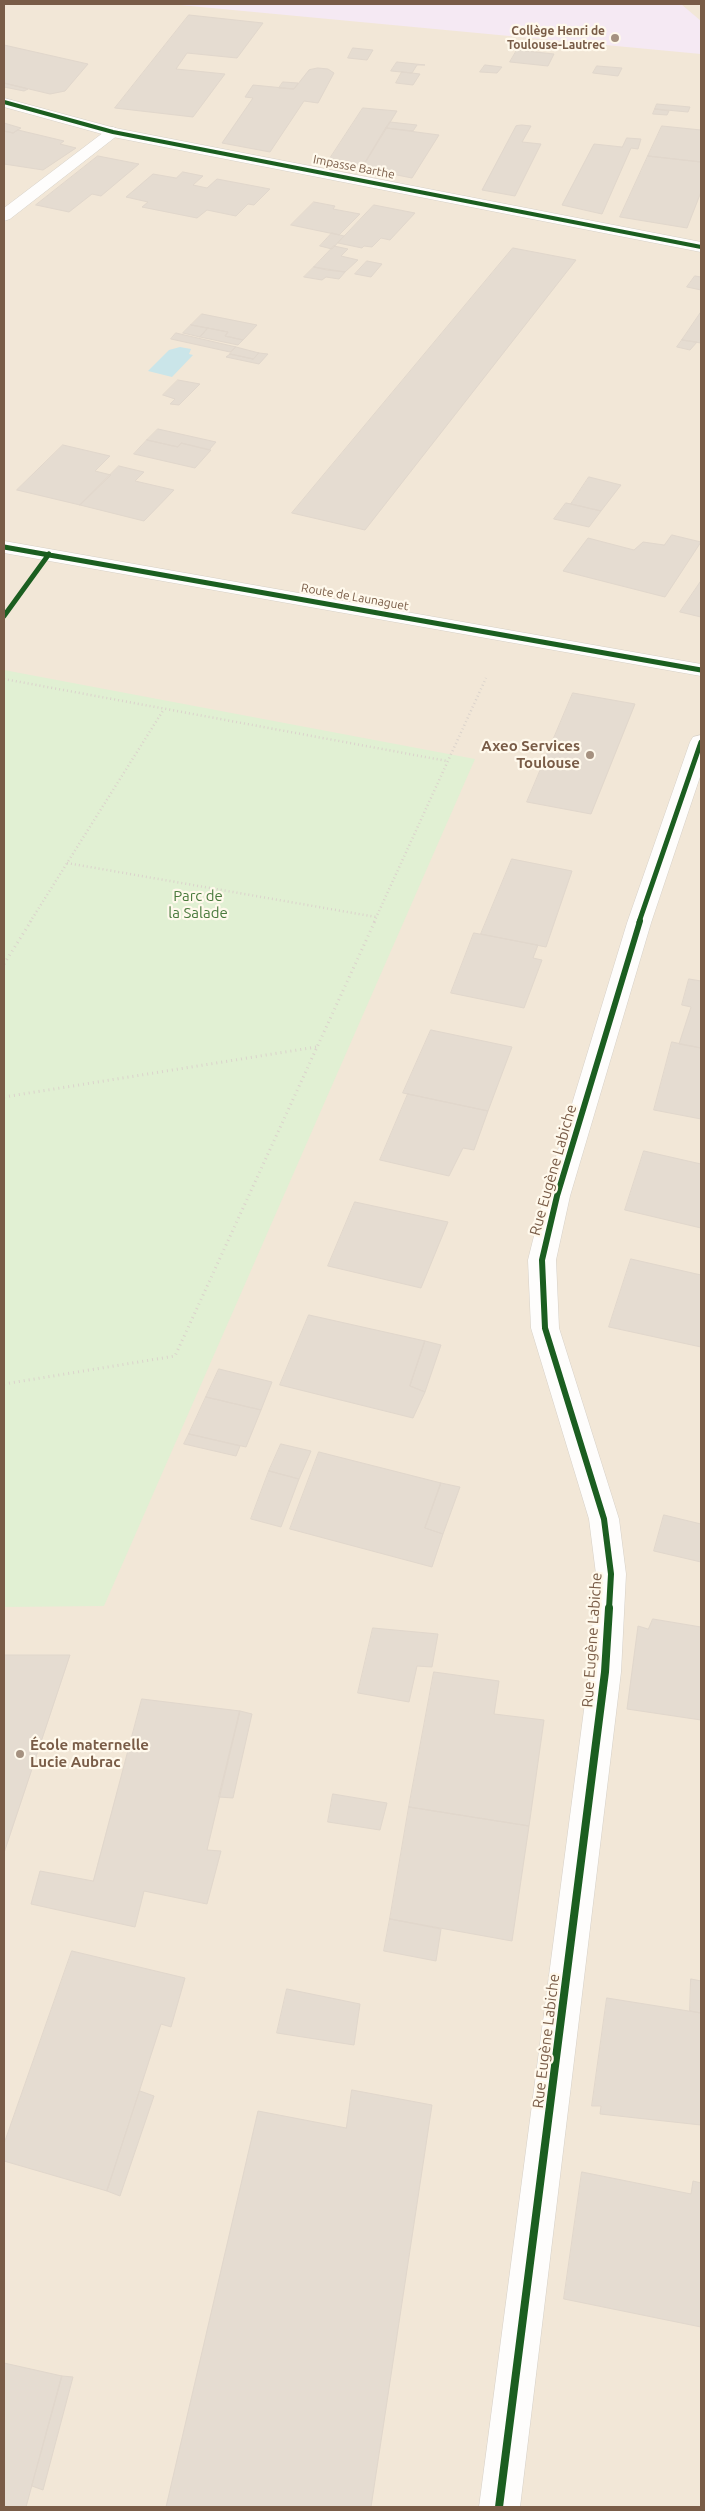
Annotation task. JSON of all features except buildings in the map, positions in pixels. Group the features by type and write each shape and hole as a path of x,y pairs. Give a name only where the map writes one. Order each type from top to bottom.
{"street":[{"name":"Impasse Barthe","path":"4,102 113,132 701,247"},
{"path":"4,216 113,132"},
{"name":"Route de Launaguet","path":"4,547 701,670"},
{"name":"Rue Eugène Labiche","path":"499,2507 605,1672 611,1574 604,1519 545,1328 542,1260 557,1196 638,923 701,742"}],"path":[{"path":"4,1384 175,1356 506,635"},
{"path":"4,679 447,761"},
{"path":"4,964 164,709"},
{"path":"67,863 376,917"},
{"path":"4,1097 316,1047"}],"shaded area":[{"path":"4,4 701,4 701,2507 4,2507"},
{"name":"Collège Henri de Toulouse-Lautrec","path":"169,4 681,4 701,21 701,54"}],"green space":[{"name":"Parc de la Salade","path":"4,670 475,759 104,1606 4,1607"}],"water":[{"path":"180,347 191,349 189,354 193,355 172,377 148,371 169,350"}],"cycle path":[{"path":"4,102 113,132 701,247"},
{"path":"4,547 701,670"},
{"path":"4,616 49,554"},
{"path":"499,2507 605,1672 611,1574 604,1519 545,1328 542,1260 557,1196 639,923 701,742"}],"place":[{"name":"Collège Henri de Toulouse-Lautrec","path":"615,38"},
{"name":"Axeo Services Toulouse","path":"590,755"},
{"name":"École maternelle Lucie Aubrac","path":"20,1754"}]}
